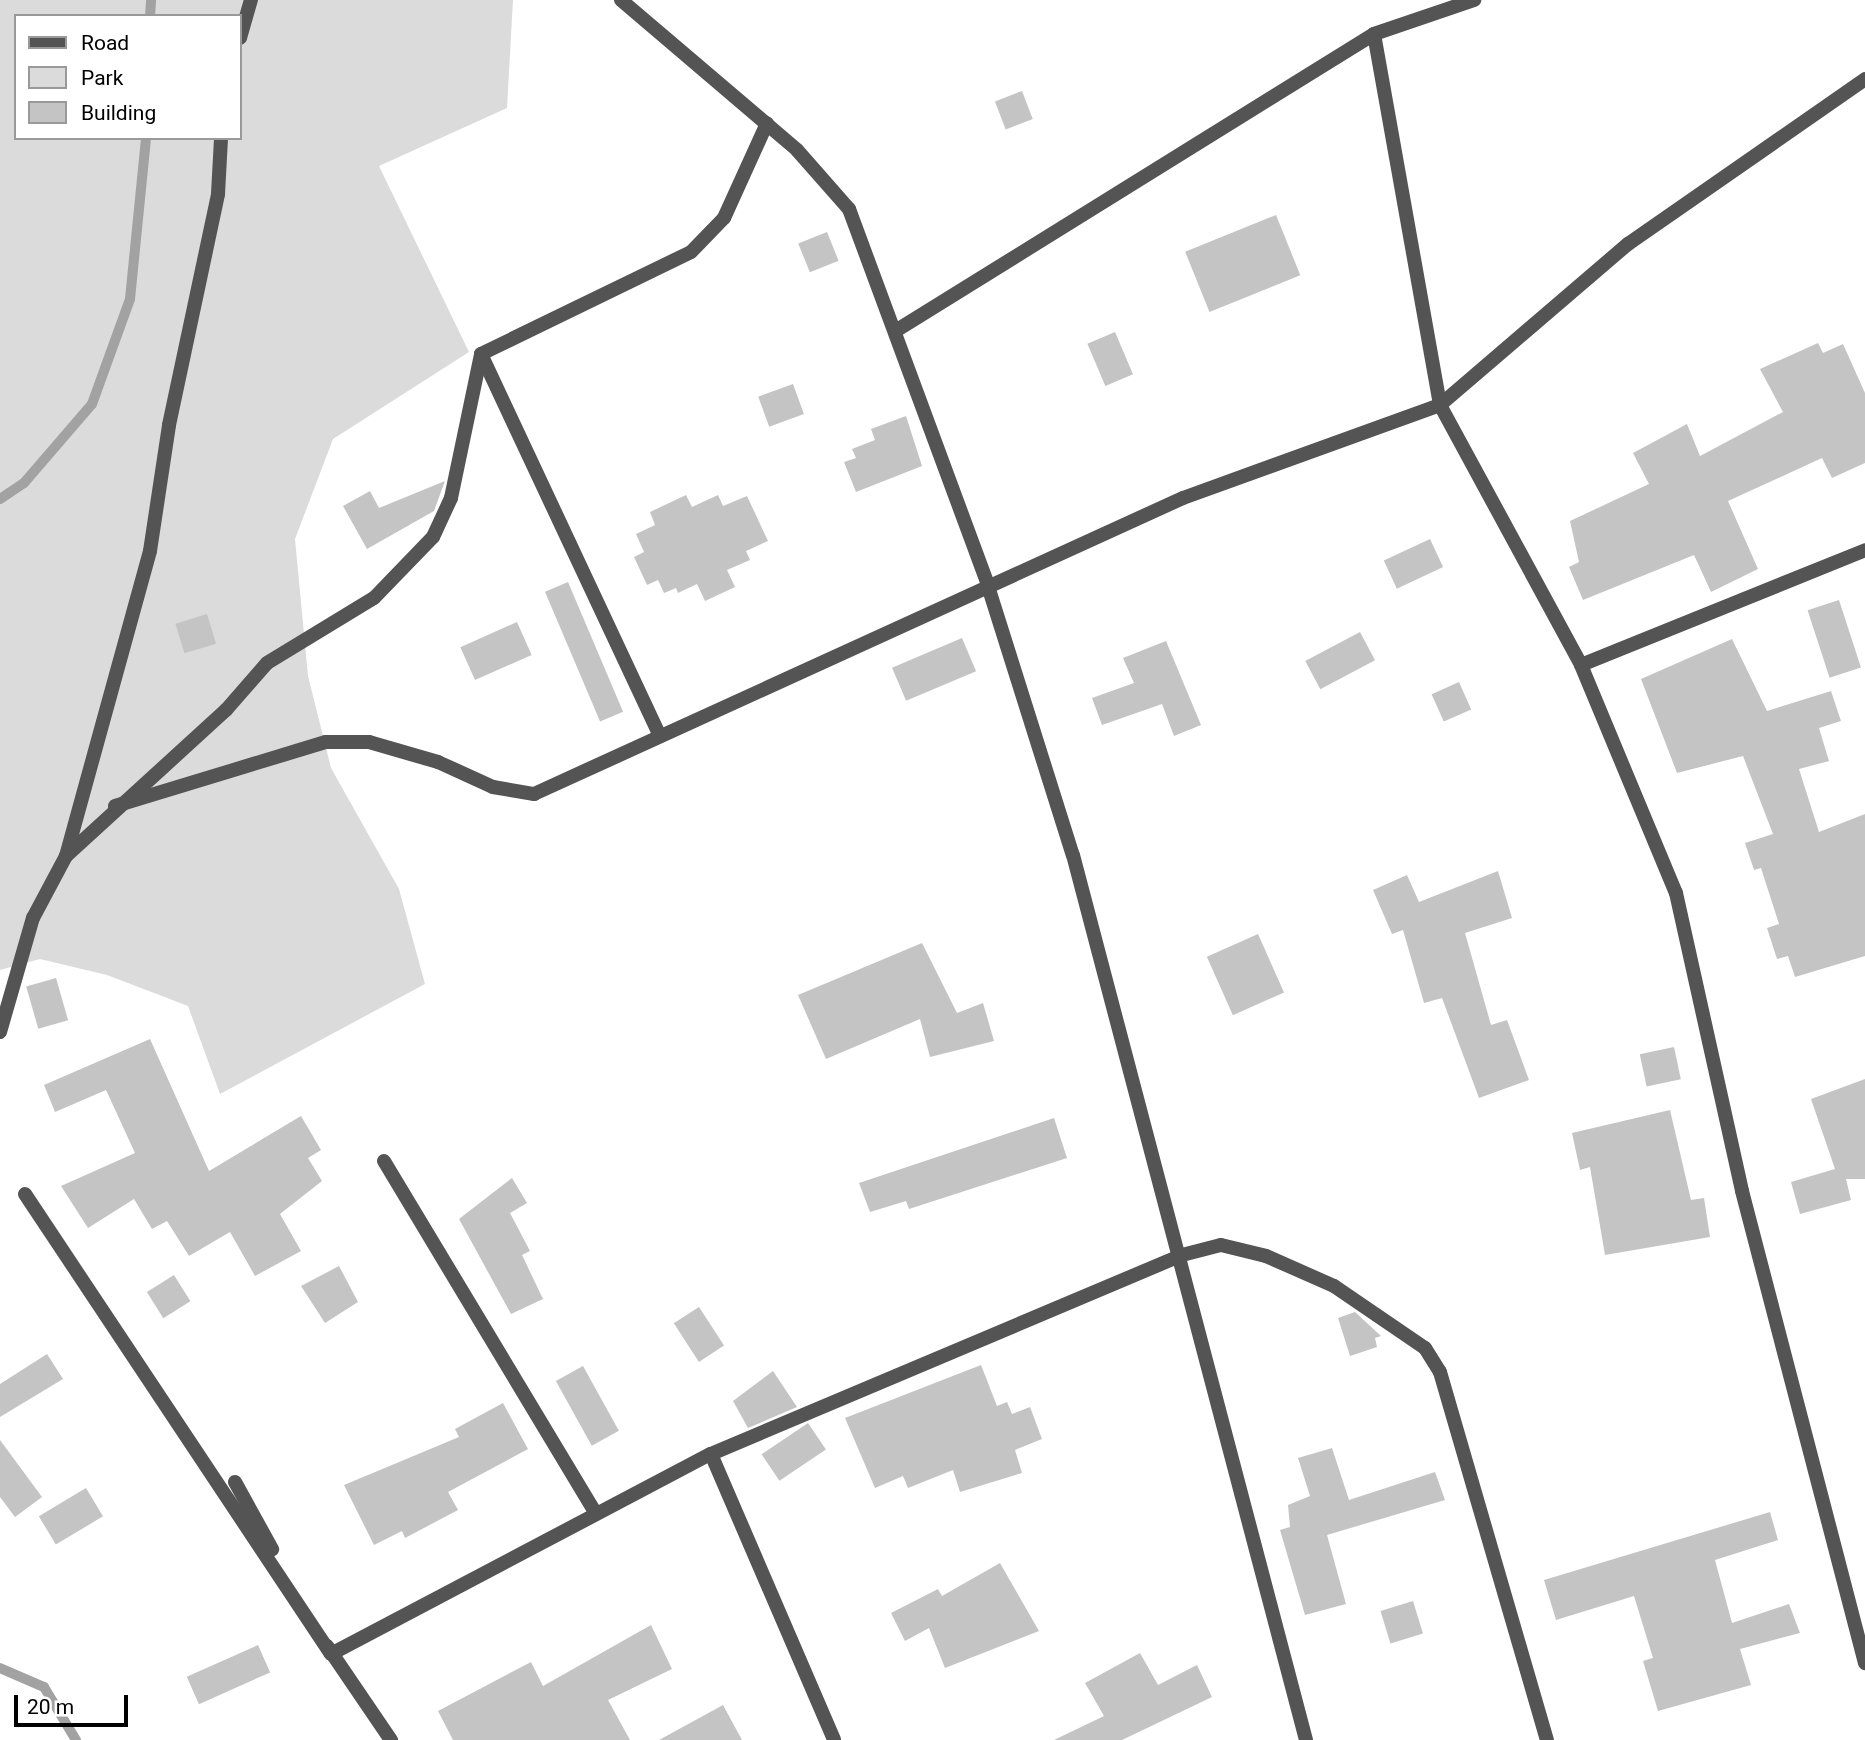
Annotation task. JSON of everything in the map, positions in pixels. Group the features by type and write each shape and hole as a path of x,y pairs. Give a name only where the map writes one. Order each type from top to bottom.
{"street":[{"path":"242,31 251,0"},
{"path":"621,0 767,123 849,209 897,330 988,583 1073,855 1181,1255 1276,1647 1306,1740"},
{"path":"897,330 1374,34 1474,0"},
{"path":"1374,34 1440,405 1581,665 1676,893 1742,1191 1865,1663"},
{"path":"115,806 326,742 369,742 438,762 493,788 534,794 988,583 1183,498 1440,405 1628,244 1865,79"},
{"path":"481,354 691,252 724,218 767,123"},
{"path":"0,1032 33,918 66,856 150,551 169,425 218,194 221,140"},
{"path":"481,354 660,736"},
{"path":"66,856 115,806 226,710 267,663 374,598 433,537 451,498 481,354"},
{"path":"1581,665 1865,550"},
{"path":"384,1161 595,1512"},
{"path":"25,1194 391,1740"},
{"path":"331,1654 595,1512 711,1454 1181,1255 1222,1245 1266,1256 1334,1286 1426,1348 1466,1453 1546,1740"},
{"path":"711,1454 834,1740"},
{"path":"235,1482 331,1654"}],"green space":[{"path":"0,0 513,0 507,108 379,166 469,352 333,439 295,539 308,676 331,768 399,889 425,984 220,1094 188,1006 107,975 40,959 0,970"}],"building":[{"path":"1022,91 1033,119 1006,129 995,101"},
{"path":"1276,215 1300,275 1209,312 1185,252"},
{"path":"827,232 839,261 810,272 798,244"},
{"path":"1115,332 1133,374 1105,386 1087,344"},
{"path":"1818,343 1823,353 1843,344 1865,393 1865,463 1832,478 1822,458 1728,501 1758,569 1711,592 1694,555 1583,600 1569,567 1579,562 1570,521 1649,484 1633,453 1687,424 1700,456 1783,412 1760,369"},
{"path":"793,384 804,414 769,427 758,397"},
{"path":"906,416 922,466 856,492 844,462 856,458 852,449 875,440 871,429"},
{"path":"445,481 434,511 367,549 343,506 370,491 379,508"},
{"path":"686,495 692,507 718,495 723,506 747,496 768,541 746,551 750,560 727,570 735,587 705,601 697,584 678,593 676,588 664,593 658,580 647,585 634,557 644,552 636,534 655,525 650,512"},
{"path":"1430,539 1443,567 1397,589 1384,561"},
{"path":"568,582 623,712 600,722 545,592"},
{"path":"1839,600 1861,668 1830,678 1808,610"},
{"path":"207,614 216,644 185,653 175,624"},
{"path":"517,622 532,655 475,680 460,647"},
{"path":"1360,632 1375,660 1320,689 1305,661"},
{"path":"962,638 976,671 906,701 892,668"},
{"path":"1732,639 1767,711 1831,691 1841,721 1819,728 1829,761 1799,769 1819,832 1865,814 1865,956 1795,977 1788,956 1777,959 1767,928 1779,924 1761,868 1754,870 1745,843 1773,834 1743,756 1677,773 1641,679"},
{"path":"1166,641 1201,725 1174,736 1162,704 1102,725 1092,698 1134,683 1123,658"},
{"path":"1459,682 1471,709 1444,722 1432,694"},
{"path":"1498,871 1512,918 1465,933 1491,1025 1507,1020 1529,1080 1479,1098 1442,998 1424,1003 1403,930 1392,934 1373,890 1407,875 1419,902"},
{"path":"1258,934 1284,992 1233,1015 1207,957"},
{"path":"922,943 957,1013 983,1003 994,1041 930,1057 920,1019 826,1059 798,995"},
{"path":"56,978 68,1020 38,1029 26,987"},
{"path":"150,1039 209,1171 301,1116 321,1150 308,1158 322,1181 280,1214 301,1251 255,1276 230,1232 189,1256 167,1221 152,1229 134,1199 88,1228 61,1186 135,1153 106,1090 55,1112 44,1085"},
{"path":"1674,1047 1681,1079 1647,1087 1640,1054"},
{"path":"1865,1079 1865,1179 1846,1179 1851,1200 1800,1214 1791,1182 1835,1169 1811,1099"},
{"path":"1670,1110 1691,1200 1704,1198 1710,1237 1605,1255 1590,1167 1580,1170 1572,1133"},
{"path":"1054,1118 1067,1158 909,1209 906,1201 870,1212 859,1183"},
{"path":"512,1178 527,1203 510,1213 530,1251 522,1255 543,1299 511,1314 459,1219"},
{"path":"339,1266 358,1302 325,1323 301,1286"},
{"path":"174,1275 190,1301 163,1318 147,1292"},
{"path":"699,1307 724,1346 699,1362 674,1323"},
{"path":"1355,1312 1381,1336 1375,1338 1377,1347 1350,1356 1338,1318"},
{"path":"47,1354 63,1379 0,1417 0,1384"},
{"path":"981,1365 997,1406 1007,1402 1012,1414 1030,1407 1042,1439 1015,1450 1022,1473 960,1492 953,1470 908,1488 903,1476 875,1488 845,1418"},
{"path":"583,1366 619,1431 592,1446 556,1381"},
{"path":"773,1371 797,1407 748,1428 733,1401"},
{"path":"503,1403 528,1449 448,1492 458,1510 405,1538 402,1531 374,1545 344,1485 459,1437 455,1429"},
{"path":"808,1423 826,1450 779,1481 762,1454"},
{"path":"0,1440 42,1497 15,1517 0,1497"},
{"path":"1332,1448 1349,1500 1435,1472 1445,1500 1327,1535 1346,1604 1305,1615 1280,1530 1290,1527 1288,1505 1310,1496 1298,1458"},
{"path":"86,1488 103,1516 56,1545 39,1516"},
{"path":"1770,1512 1778,1540 1715,1560 1732,1623 1789,1604 1800,1633 1740,1649 1751,1685 1658,1711 1643,1661 1653,1658 1634,1596 1556,1620 1544,1580"},
{"path":"1000,1563 1039,1631 945,1668 929,1628 905,1641 891,1613 938,1589 942,1596"},
{"path":"1413,1601 1423,1634 1390,1643 1380,1611"},
{"path":"651,1625 672,1669 608,1700 630,1740 453,1740 438,1711 531,1662 543,1686"},
{"path":"258,1645 270,1672 199,1704 187,1677"},
{"path":"1140,1653 1158,1685 1197,1665 1212,1697 1122,1740 1054,1740 1104,1716 1085,1683"},
{"path":"723,1705 742,1740 659,1740"}],"waterway":[{"path":"150,14 151,0"},
{"path":"0,499 24,483 92,404 130,299 146,140"},
{"path":"0,1668 44,1687 76,1740"}]}
